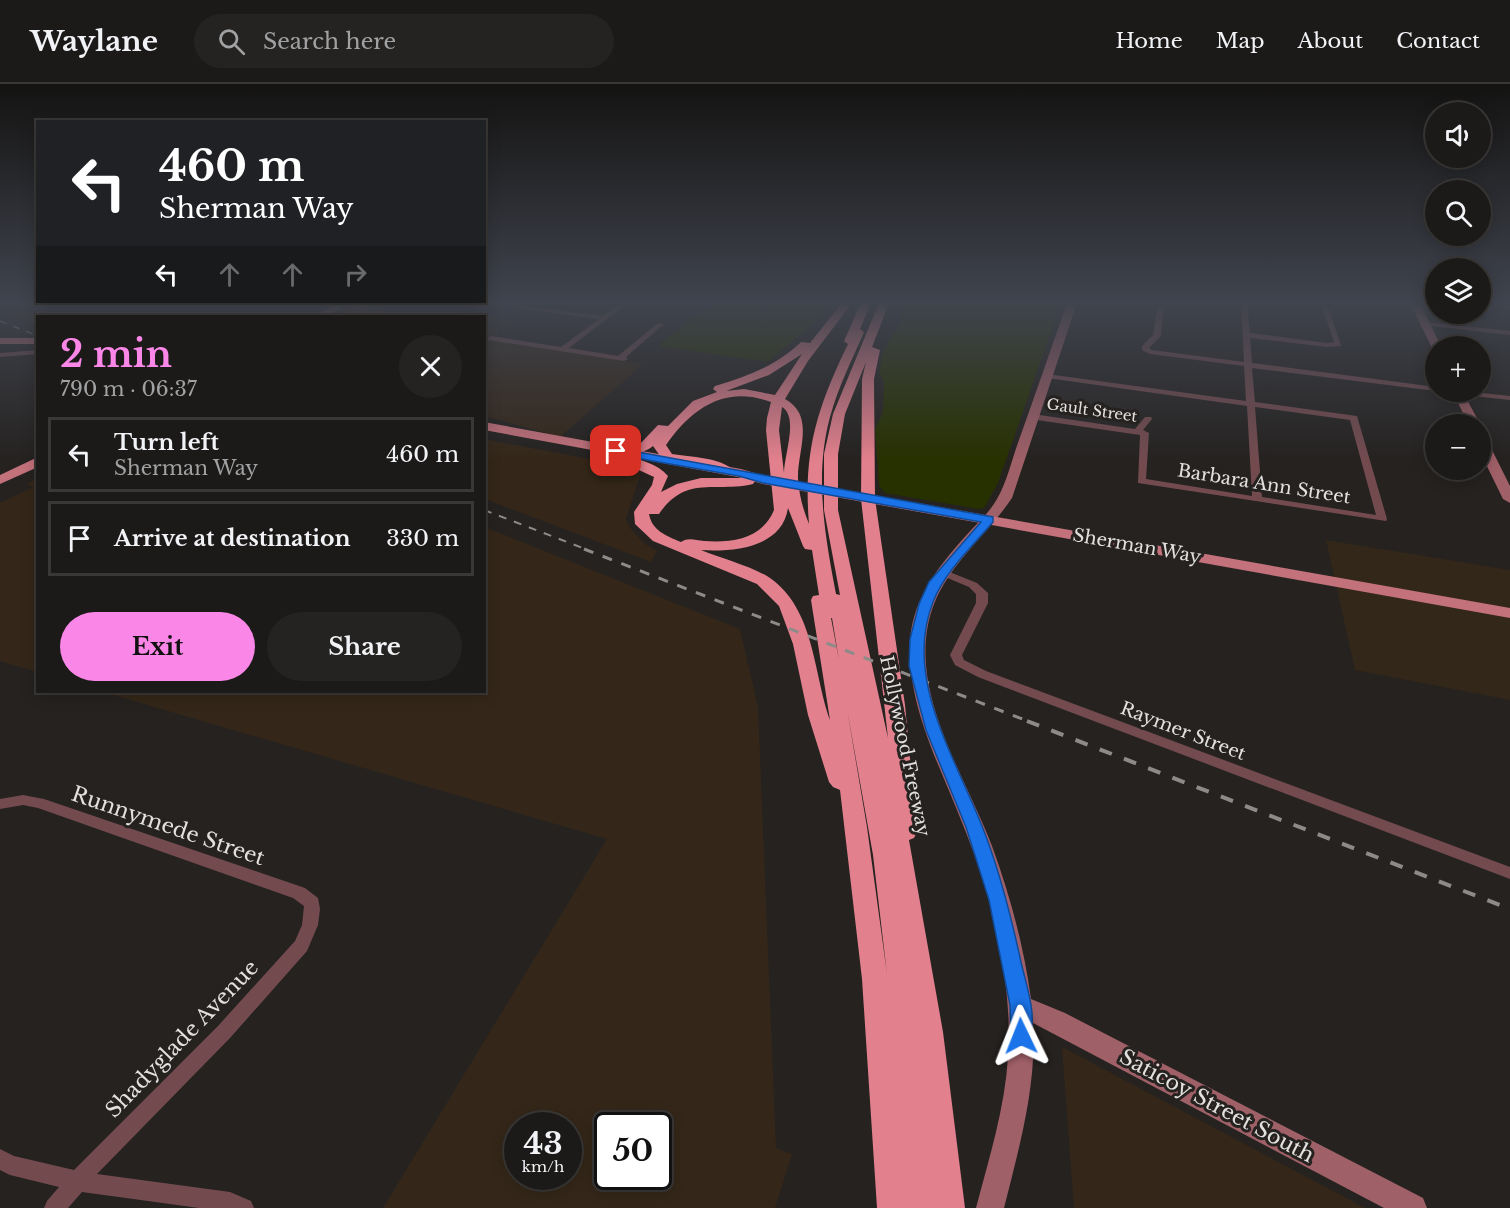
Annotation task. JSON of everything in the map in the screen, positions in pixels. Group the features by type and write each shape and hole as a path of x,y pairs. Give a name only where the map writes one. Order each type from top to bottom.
{"highway":[{"path":"619,455 644,447 681,410 699,396 767,373 785,364 794,355"},
{"path":"756,481 709,482 679,488 659,501 654,510 654,519 670,537 700,545 736,544 754,539 772,529 779,518 780,510 774,410 781,392 808,355"},
{"path":"842,355 825,393 813,428 806,472 807,524 858,841 878,998 893,1208"},
{"path":"853,355 823,418 814,466 814,507 876,870 890,979 911,1208"},
{"path":"856,355 830,415 823,445 820,477 821,502 882,843 897,942 913,1064 925,1208"},
{"name":"Hollywood Freeway","path":"859,355 834,435 830,481 831,510 910,903 929,1030 949,1208"},
{"path":"873,355 868,379 864,498 903,778 910,903"},
{"path":"727,471 715,466 668,457 659,445 692,409 710,399 726,395 750,394 774,398 791,407 796,421 791,466 792,500 811,546"},
{"path":"619,455 647,466 661,476 659,485 641,512 643,524 647,530 669,543 763,581 787,604 802,644 818,715 858,841"}],"main road":[{"path":"990,1208 1007,1150 1015,1109 1019,1071 1020,1005 998,900 974,827 933,730 918,675 917,639 926,604 942,572 989,520 1005,498 1054,355"},
{"name":"Sherman Way","path":"486,427 511,436"},
{"name":"Sherman Way","path":"486,433 1510,613"},
{"path":"0,472 36,455"},
{"name":"Sherman Way","path":"619,455 727,471 756,481"},
{"path":"1491,457 1507,484 1510,499"},
{"path":"0,480 36,462"},
{"name":"Saticoy Street South","path":"1020,1005 1056,1021 1413,1208"}],"street":[{"path":"603,355 622,358 625,355"},
{"path":"1168,355 1425,388"},
{"path":"1248,355 1257,500"},
{"path":"1047,376 1251,404"},
{"path":"1491,396 1510,399"},
{"name":"Barbara Ann Street","path":"1141,433 1141,481 1382,519 1354,418 1251,404"},
{"name":"Gault Street","path":"1033,417 1141,433"},
{"path":"1141,433 1148,419"},
{"name":"Raymer Street","path":"942,572 972,585 982,593 982,603 956,655 959,662 982,674 1510,873"},
{"name":"Runnymede Street","path":"0,804 23,800 39,803 299,893"},
{"name":"Shadyglade Avenue","path":"54,1208 77,1181 224,1032 301,946 309,931 313,915 312,903 299,893"},
{"path":"0,1159 10,1165 77,1181 230,1202 244,1208"}],"shaded area":[{"path":"486,355 593,355 643,364 560,437 486,416"},
{"path":"486,439 642,469 626,519 631,529 645,544 657,551 651,562 486,499"},
{"path":"36,479 36,672 0,661 0,503 33,487 26,484"},
{"path":"486,527 740,629 758,707 776,1148 792,1154 775,1208 383,1208 607,839 106,693 486,693"},
{"path":"1326,540 1510,570 1510,700 1355,670"},
{"path":"1062,1047 1365,1208 1074,1208"}],"green space":[{"path":"722,355 775,355 767,362"},
{"path":"882,355 1043,355 998,483 984,508 885,493 879,486 875,429 883,412 884,381 879,373"}],"railway":[{"path":"486,511 588,550"},
{"path":"584,549 1030,722"},
{"path":"1027,721 1510,909"}],"route":[{"path":"616,451 989,520 942,572 936,582 926,604 917,639 916,666 933,730 974,827 998,900 1020,1005 1021,1036"}]}
